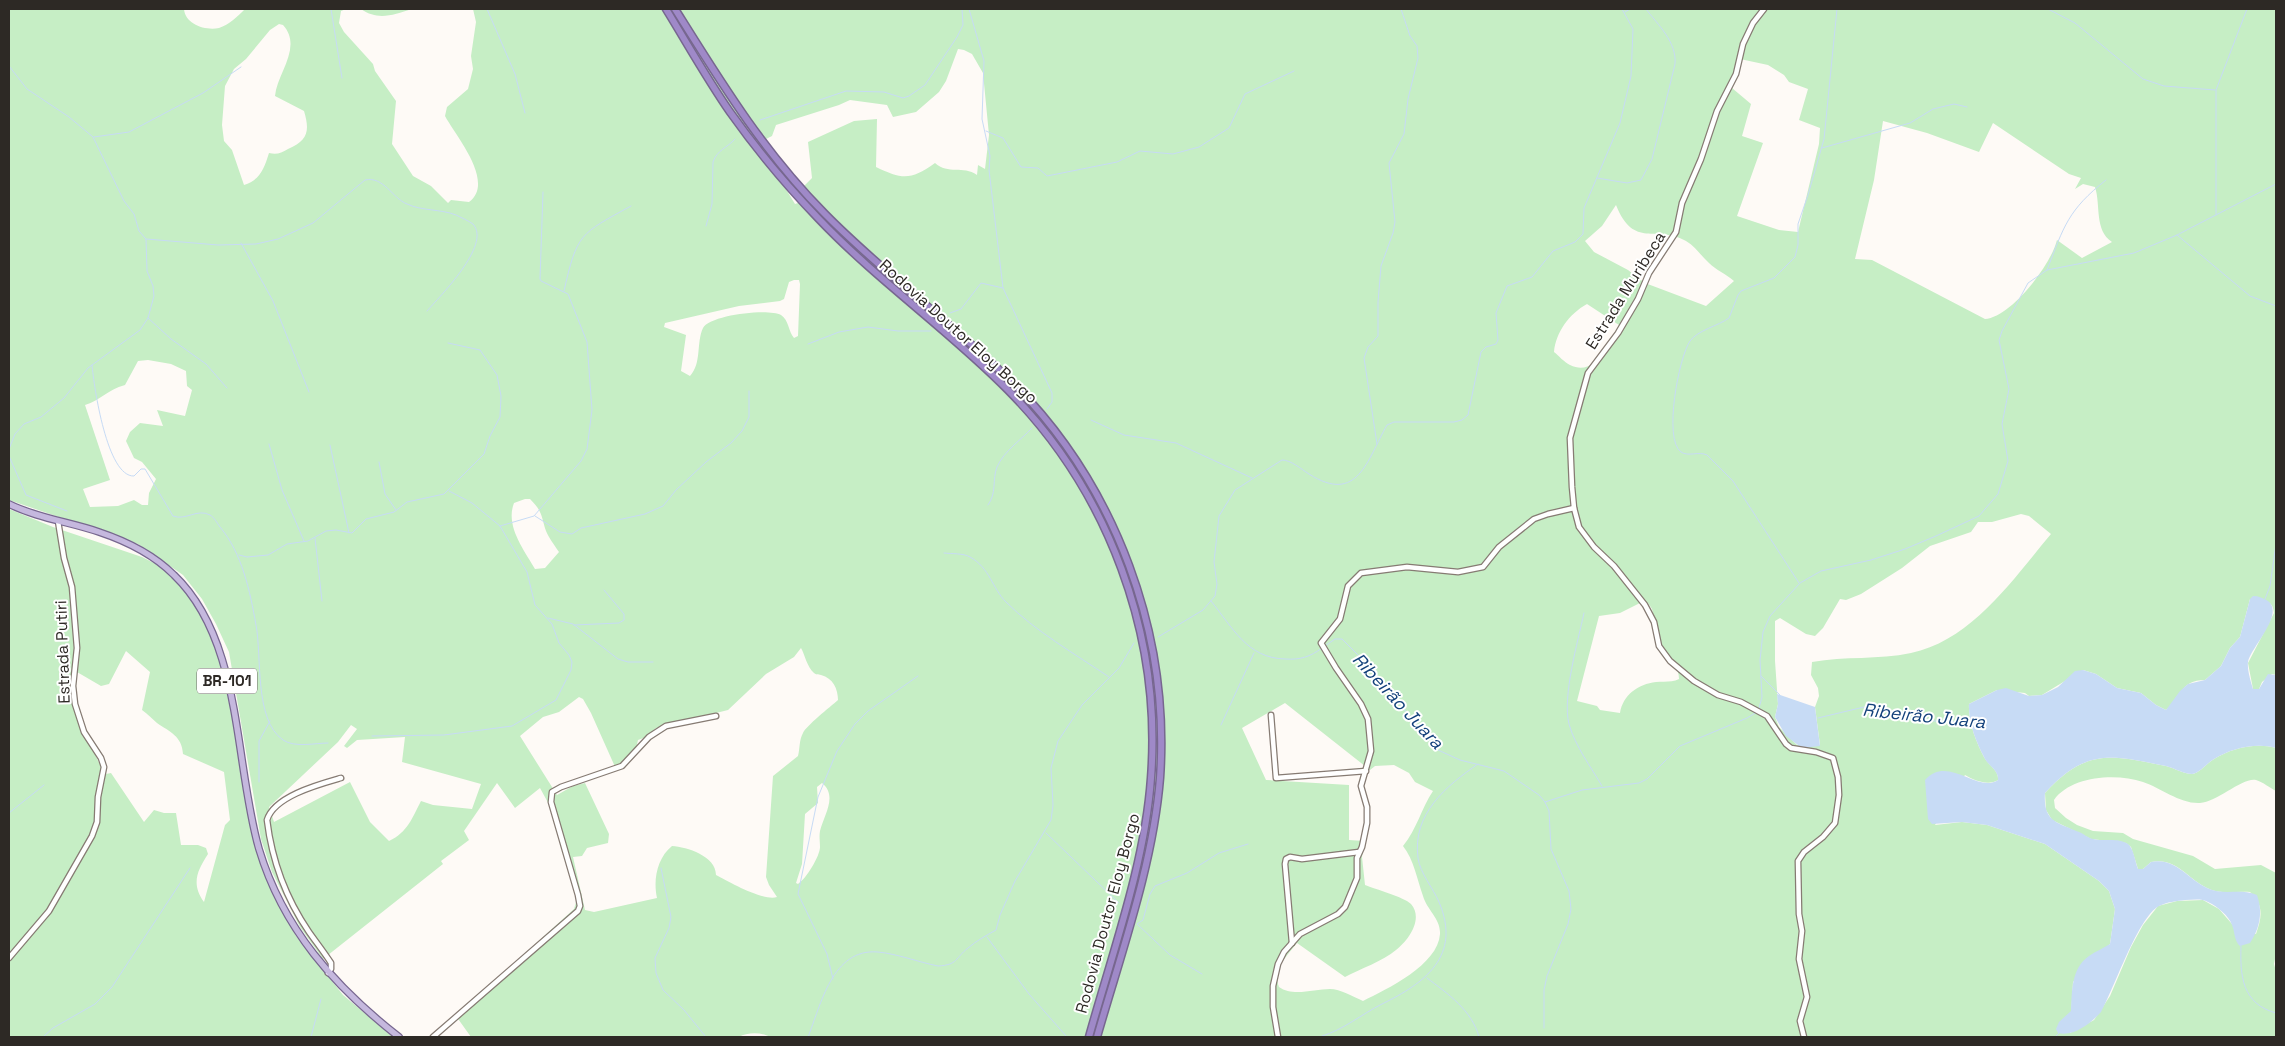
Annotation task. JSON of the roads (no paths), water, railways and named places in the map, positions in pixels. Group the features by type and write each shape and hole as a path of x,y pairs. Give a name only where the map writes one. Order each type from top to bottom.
{"highway":[{"name":"Rodovia Doutor Eloy Borgo","path":"666,9 729,111 789,187 852,251 997,379 1040,426 1085,490 1116,554 1134,606 1147,668 1153,731 1151,778 1139,856 1089,1037"},
{"name":"Rodovia Doutor Eloy Borgo","path":"675,9 736,106 800,187 857,245 1003,373 1046,420 1092,486 1121,544 1142,604 1154,659 1160,715 1160,771 1156,811 1147,858 1097,1037"}],"main road":[{"name":"BR-101","path":"9,504 58,521 99,532 138,549 158,561 191,594 210,628 223,663 251,819 271,884 302,942 328,973 363,1008 399,1037"}],"street":[{"name":"Estrada Muribeca","path":"1764,9 1753,23 1743,44 1736,74 1717,111 1701,158 1682,203 1676,232 1649,273 1638,299 1618,333 1588,373 1570,438 1570,459 1574,508 1579,526 1601,556 1614,566 1645,605 1654,622 1659,646 1670,661 1694,681 1718,695 1742,702 1767,716 1786,744 1791,748 1816,752 1833,758 1838,776 1839,795 1836,823 1823,837 1804,852 1798,861 1799,914 1802,931 1799,959 1807,997 1800,1021 1804,1037"},
{"path":"1278,1037 1273,1014 1274,975 1278,964 1292,943 1307,929 1338,914 1344,907 1357,878 1357,858 1367,823 1367,807 1361,792 1371,744 1368,719 1361,704 1321,643 1340,619 1345,594 1352,581 1366,571 1407,567 1458,572 1483,567 1499,547 1534,520 1548,514 1574,508"},
{"name":"Estrada Putiri","path":"9,958 49,911 92,836 97,822 98,797 104,771 101,758 84,732 75,704 73,686 78,648 72,587 64,558 58,521"},
{"path":"1271,715 1276,778 1366,771"},
{"path":"433,1037 578,911 580,902 551,802 552,792 561,786 622,766 660,728 674,723 716,716"},
{"path":"328,973 331,963 308,930 281,882 271,847 267,820 273,810 300,791 341,778"},
{"path":"1292,943 1284,864 1286,859 1359,852"}],"water":[{"path":"2253,596 2268,601 2272,607 2270,622 2250,656 2248,665 2253,689 2259,689 2268,674 2276,675 2276,748 2253,746 2236,749 2221,755 2198,772 2192,774 2166,766 2130,759 2100,758 2073,768 2060,778 2045,793 2045,803 2049,815 2058,823 2097,840 2115,840 2128,844 2133,852 2138,869 2143,869 2151,862 2160,861 2181,870 2207,888 2257,895 2260,920 2256,932 2250,943 2240,946 2228,918 2208,902 2185,900 2159,906 2151,913 2135,938 2101,1012 2087,1025 2076,1031 2064,1034 2058,1033 2056,1029 2059,1022 2071,1011 2074,981 2079,967 2089,956 2110,944 2115,909 2109,891 2099,881 2045,844 1987,825 1962,822 1932,824 1928,819 1925,780 1934,773 1943,771 1953,772 1981,782 1990,783 1998,780 1997,773 1986,760 1978,745 1969,711 1969,704 1997,690 2006,688 2029,696 2042,695 2058,687 2075,671 2083,670 2096,674 2117,688 2141,693 2166,710 2180,691 2188,684 2205,680 2221,666 2230,648 2240,637 2250,599"},
{"path":"1777,694 1815,707 1820,746 1802,748 1786,736 1775,717 1778,704"}],"waterway":[{"path":"331,9 342,78"},
{"path":"487,9 515,74 525,113"},
{"path":"760,120 846,91 884,92 903,98 909,96 925,85 957,37 963,25 962,9"},
{"path":"969,9 984,61 982,119 990,156 989,170 1003,288 1052,393 1052,402 1047,409"},
{"path":"1377,444 1364,358 1368,347 1378,336 1381,266 1395,222 1389,163 1404,134 1408,99 1418,58 1417,46 1410,36 1401,9"},
{"path":"1158,637 1203,610 1215,596 1217,584 1214,562 1219,516 1235,490 1282,460 1292,463 1326,482 1339,484 1350,481 1359,474 1366,464 1387,425 1394,422 1454,422 1462,420 1468,415 1481,352 1486,347 1496,344 1498,340 1496,313 1507,286 1532,277 1553,251 1575,242 1583,234 1584,208 1620,123 1631,76 1633,29 1622,9"},
{"path":"1625,12 1630,9"},
{"path":"1597,178 1627,183 1641,180 1652,159 1675,64 1675,56 1666,34 1646,9"},
{"path":"1799,583 1733,481 1707,455 1681,452 1676,444 1673,431 1673,415 1681,363 1690,341 1703,331 1729,318 1741,291 1774,278 1795,257 1798,245 1798,224 1824,139 1837,9"},
{"path":"2048,9 2075,23 2143,79 2164,86 2215,90"},
{"path":"2216,215 2216,90 2247,9"},
{"path":"9,66 27,89 69,117 93,137 124,201 134,214 139,231 146,239 147,271 153,286 154,296 148,318 140,330 88,368 64,398 41,417 24,424 15,434 9,449"},
{"path":"94,137 129,132 203,93 241,67"},
{"path":"986,131 1003,138 1021,167 1038,168 1047,176 1117,162 1140,151 1173,154 1199,147 1229,128 1245,94 1294,71"},
{"path":"1822,148 1910,123 1933,109 1954,104 1967,107"},
{"path":"706,226 712,204 713,162 720,152 735,139"},
{"path":"146,239 218,245 256,244 278,239 313,223 365,180 377,181 407,204 456,215 473,224 477,233 476,244 462,270 427,311"},
{"path":"2047,270 2063,230 2075,210 2106,180"},
{"path":"1759,708 1762,697 1760,660 1763,632 1770,616 1800,583 1821,571 1871,560 1936,536 1979,516 1998,494 2008,461 2002,424 2009,389 1999,340 2028,283 2047,270 2134,253 2177,235 2276,184"},
{"path":"500,526 534,516 581,461 587,449 592,410 587,342 568,294 540,279 543,192"},
{"path":"564,291 573,257 583,237 601,223 631,206"},
{"path":"2177,235 2250,296 2276,306"},
{"path":"241,243 273,301 309,392"},
{"path":"950,313 961,309 981,283 1003,288"},
{"path":"148,318 171,339 206,364 227,388"},
{"path":"808,344 839,332 868,327 898,331 931,331"},
{"path":"239,555 247,557 268,555 287,544 308,541 326,531 336,530 352,533 366,519 394,512 407,502 444,494 484,454 490,436 500,417 501,396 497,375 480,350 448,343"},
{"path":"92,365 99,410 109,447 116,462 125,472 134,476 141,469 145,469 173,516 182,517 201,513 211,516 228,537 234,548 244,573 251,599 258,638 263,703 267,718 274,731 283,740 293,744 328,743"},
{"path":"535,516 560,532 572,534 581,528 645,514 663,506 676,490 706,462 731,443 742,431 749,417 749,391"},
{"path":"1091,420 1124,435 1176,443 1252,478"},
{"path":"988,505 991,500 997,467 1000,461 1032,428"},
{"path":"269,444 282,490 304,541"},
{"path":"330,445 349,533"},
{"path":"9,456 26,495 67,511"},
{"path":"379,462 385,494 396,510"},
{"path":"372,736 444,735 512,726 556,700 571,670 572,662 569,655 559,643 552,624 535,605 527,572 500,526 472,503 449,491"},
{"path":"315,538 322,601"},
{"path":"2265,599 2270,586 2276,544"},
{"path":"944,553 964,555 977,562 986,572 1001,596 1017,613 1056,642 1109,677"},
{"path":"574,625 619,623 624,620 624,614 604,590"},
{"name":"Ribeirão Juara","path":"1211,601 1242,640 1260,653 1272,657 1295,659 1309,656 1322,648"},
{"path":"1584,613 1569,684 1567,713 1575,740 1602,786"},
{"path":"548,618 573,624 618,659 628,662 653,662"},
{"name":"Ribeirão Juara","path":"1325,646 1335,639 1342,639 1361,658 1438,750 1460,760 1504,771 1539,795 1545,802 1549,811 1551,849 1569,891 1571,909 1568,924 1547,976 1544,990 1544,1028"},
{"name":"Ribeirão Juara","path":"808,1037 831,981 849,959 862,953 878,952 938,966 944,965 953,963 971,945 996,930 1000,915 1015,881 1051,820 1053,805 1051,768 1058,741 1082,705 1119,668 1134,643"},
{"path":"1221,725 1254,653"},
{"path":"833,979 827,954 798,894 818,797 837,751 855,724 868,711 918,676"},
{"name":"Ribeirão Juara","path":"1761,676 1780,695"},
{"name":"Ribeirão Juara","path":"1818,718 1864,707 1934,721 1971,722"},
{"name":"Ribeirão Juara","path":"1545,802 1582,790 1639,783 1647,779 1680,746 1757,712"},
{"path":"259,782 259,741 270,721"},
{"path":"1322,1036 1345,1026 1398,996 1425,977 1435,965 1442,952 1446,938 1445,921 1439,902 1419,864 1418,842 1420,828 1426,815 1443,792 1478,764"},
{"path":"9,813 44,785"},
{"path":"1046,833 1119,903"},
{"path":"1202,974 1170,955 1137,924 1143,920 1150,894 1155,886 1187,873 1219,853 1248,844"},
{"path":"43,1037 53,1028 95,1004 112,987 190,868"},
{"path":"661,868 671,917 669,928 655,958 656,973 663,990 684,1010 706,1037"},
{"path":"987,937 1029,994 1067,1037"},
{"path":"2241,946 2241,968 2245,987 2256,1003 2276,1013"},
{"path":"1427,978 1458,1003 1476,1027 1479,1037"},
{"path":"311,1037 321,999"},
{"path":"2055,1037 2060,1032"}]}
